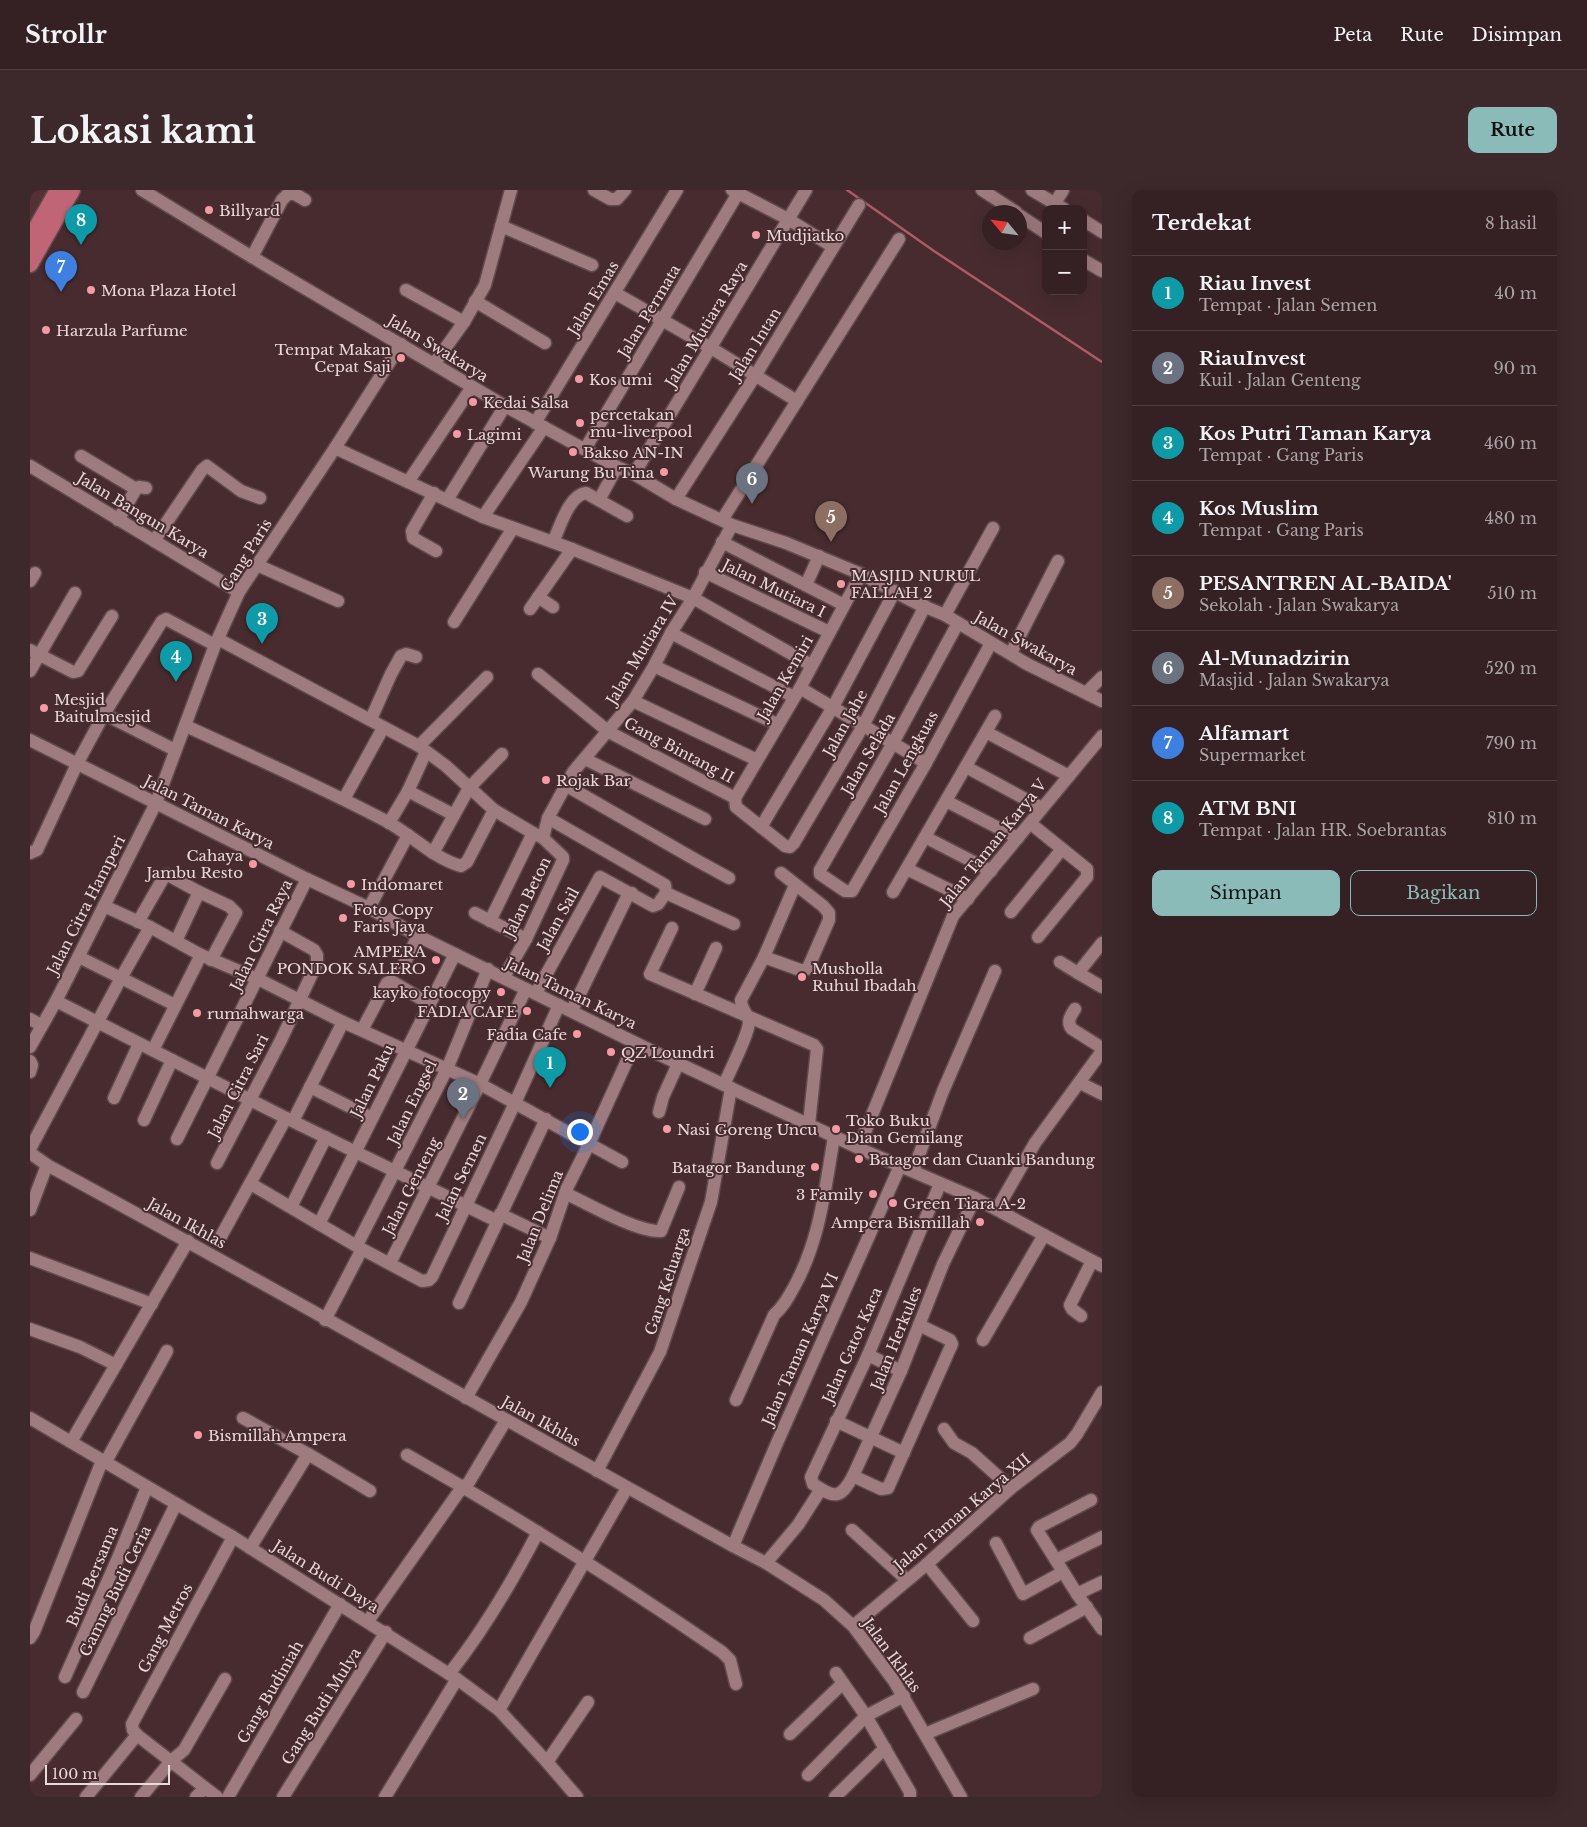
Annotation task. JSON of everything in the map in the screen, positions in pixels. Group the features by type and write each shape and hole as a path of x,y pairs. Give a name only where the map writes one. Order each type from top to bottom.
{"main road":[{"path":"30,239 58,190"},
{"path":"30,264 72,190"}],"street":[{"name":"Jalan Swakarya","path":"142,190 252,258 472,387 617,467 634,474 676,499 727,523 786,542 861,574 945,615 1027,664 1064,684 1087,692 1102,701"},
{"path":"434,364 464,322 485,285 511,190"},
{"path":"594,190 610,199 618,199 625,190"},
{"name":"Jalan Emas","path":"483,517 540,425 615,293 677,190"},
{"name":"Jalan Mutiara Raya","path":"634,474 806,190"},
{"path":"982,190 1005,205"},
{"path":"1032,190 1057,205"},
{"path":"1059,205 1063,190"},
{"path":"737,191 788,219 833,247"},
{"name":"Jalan Permata","path":"585,449 737,191"},
{"path":"252,258 282,200 288,194 295,194 305,200"},
{"name":"Jalan Intan","path":"676,499 755,376 859,205"},
{"path":"1027,220 1042,230"},
{"path":"1087,222 1101,228"},
{"path":"501,226 592,265"},
{"name":"Jalan Mutiara IV","path":"490,921 574,772 609,732 633,700 654,666 722,542 727,523 797,401 899,239"},
{"path":"1087,262 1102,271"},
{"path":"406,290 464,322"},
{"path":"615,293 711,348 797,401"},
{"path":"475,301 545,343"},
{"name":"Gang Paris","path":"156,803 217,642 239,592 335,448 401,344"},
{"path":"408,482 472,387"},
{"path":"447,500 505,406"},
{"path":"335,448 483,517 572,549 693,598 811,664"},
{"path":"81,456 141,488 118,520"},
{"name":"Jalan Bangun Karya","path":"30,466 239,592"},
{"path":"154,541 202,470 207,466 241,491 260,498"},
{"path":"599,500 617,467"},
{"path":"553,542 573,500 580,494 586,493 627,516"},
{"path":"434,494 412,535 413,538 436,551"},
{"path":"454,622 513,528"},
{"path":"945,615 994,528"},
{"path":"722,542 844,605"},
{"path":"530,609 572,549"},
{"path":"806,585 819,556"},
{"path":"1011,653 1058,561"},
{"path":"257,565 338,601"},
{"name":"Jalan Mutiara I","path":"705,572 830,632"},
{"name":"Jalan Kemiri","path":"735,798 797,692 861,574"},
{"path":"735,798 736,807 761,827 833,707 895,591"},
{"path":"76,592 34,660 73,672 78,671 112,616"},
{"path":"538,597 553,607"},
{"name":"Jalan Jahe","path":"761,827 785,846 790,847 794,843 863,726 925,606"},
{"path":"30,853 36,850 77,764 104,714 162,621 166,619 217,642 371,720 423,749 446,766 494,810 538,836"},
{"name":"Jalan Selada","path":"845,891 820,874 820,870 893,743 958,623"},
{"path":"671,633 833,707 926,763"},
{"name":"Jalan Lengkuas","path":"845,891 852,891 926,763 992,643"},
{"path":"371,720 401,656 406,654 416,656"},
{"path":"654,666 777,724"},
{"name":"Gang Bintang II","path":"538,674 609,732 735,798"},
{"path":"1087,692 1102,676"},
{"path":"389,823 408,791 423,749 488,677"},
{"path":"633,700 757,760"},
{"path":"104,714 175,750"},
{"path":"893,892 996,716"},
{"path":"186,726 344,799 389,823 433,853 462,866 467,862 494,810"},
{"path":"344,799 384,728"},
{"path":"986,732 1069,776"},
{"name":"Jalan Taman Karya V","path":"859,1147 953,916 1102,736"},
{"name":"Jalan Taman Karya","path":"30,740 307,879 370,908 418,936 572,1010 678,1064 834,1137 974,1198 1099,1264"},
{"path":"433,853 469,788 502,754"},
{"path":"585,758 705,819"},
{"path":"966,767 1042,808"},
{"path":"567,786 730,878"},
{"path":"408,791 454,815"},
{"path":"946,801 1018,838"},
{"name":"Jalan Citra Hamperi","path":"30,1048 36,1022 56,1001 156,803"},
{"path":"548,818 665,889 734,924"},
{"path":"1030,823 1087,869 1088,873 1087,877 1038,937"},
{"path":"370,908 408,835"},
{"name":"Jalan Beton","path":"504,977 526,939 564,858 538,836"},
{"path":"925,837 991,871"},
{"path":"1010,912 1062,849"},
{"path":"906,869 968,899"},
{"path":"764,957 803,972 808,968 829,920 829,913 823,906 781,873"},
{"path":"30,1149 98,1022 120,978 165,875 168,875 230,906 236,913 175,1004 153,1050"},
{"name":"Jalan Sail","path":"531,991 600,877 632,894"},
{"name":"Jalan Citra Raya","path":"177,1139 307,879"},
{"path":"747,1017 741,1007 740,1000 764,957 795,885"},
{"path":"572,1010 628,896 632,894 656,906 665,889"},
{"path":"176,941 199,892"},
{"path":"104,906 206,957 258,979 343,1022 480,1084 622,1162"},
{"path":"475,913 526,939"},
{"path":"672,928 650,974 814,1045 817,1049 809,1124"},
{"name":"Jalan Citra Sari","path":"216,1164 281,1040 317,963 317,955 314,950 280,932"},
{"path":"404,966 418,936"},
{"path":"1078,973 1102,943"},
{"path":"695,994 716,948"},
{"name":"Jalan Paku","path":"320,1224 455,954"},
{"path":"79,956 175,1004"},
{"path":"1060,962 1102,987"},
{"name":"Jalan Engsel","path":"325,1320 361,1251 359,1247 447,1069 488,969"},
{"path":"913,1171 943,1091 995,971"},
{"path":"362,1030 387,983 392,981 430,1004"},
{"name":"Jalan Genteng","path":"390,1262 480,1084 531,991"},
{"path":"56,1001 139,1044 209,1077 290,1120 429,1188 465,1205 550,1238"},
{"name":"Jalan Semen","path":"390,1262 422,1281 429,1280 432,1277 515,1103 559,1005"},
{"path":"997,1209 1035,1143 1080,1083 1102,1049 1069,1026 1069,1019 1075,1008"},
{"name":"Gang Keluarga","path":"597,1471 660,1352 710,1202 727,1087 748,1028 747,1017"},
{"path":"219,1240 310,1087 343,1022"},
{"name":"Jalan Delima","path":"466,1398 511,1320 550,1238 565,1193 636,1043"},
{"path":"114,1098 139,1044"},
{"path":"144,1120 172,1060"},
{"path":"30,1061 32,1065 30,1072"},
{"path":"659,1112 663,1097 678,1064"},
{"path":"1080,1083 1102,1094"},
{"path":"310,1087 372,1118"},
{"path":"459,1302 546,1119"},
{"path":"291,1207 326,1137"},
{"path":"736,1400 774,1315 782,1308 804,1265 820,1222 834,1137"},
{"name":"Jalan Ikhlas","path":"30,1153 47,1165 188,1241 325,1320 626,1488 766,1563 824,1600 853,1626 894,1680 961,1797"},
{"path":"30,1210 32,1196 47,1165"},
{"name":"Jalan Taman Karya VI","path":"733,1546 900,1166"},
{"path":"252,1184 359,1247 390,1262"},
{"name":"Jalan Gatot Kaca","path":"821,1489 812,1484 811,1477 868,1355 940,1184"},
{"path":"565,1193 636,1226 654,1232 661,1231 679,1187"},
{"name":"Jalan Herkules","path":"821,1489 834,1495 842,1493 853,1476 901,1371 943,1264 974,1198"},
{"path":"983,1340 1044,1235"},
{"path":"71,1442 188,1241"},
{"path":"30,1258 152,1304"},
{"path":"1081,1316 1070,1305 1099,1264"},
{"path":"853,1476 881,1489 886,1489 924,1408 952,1342 942,1335 919,1325"},
{"path":"30,1329 80,1346 116,1365"},
{"path":"30,1638 103,1462 167,1351"},
{"path":"868,1355 901,1371"},
{"name":"Jalan Taman Karya XII","path":"853,1626 906,1580 928,1564 1011,1488 1070,1443 1102,1392"},
{"name":"Jalan Budi Daya","path":"30,1418 233,1537 386,1632 453,1677 499,1710 577,1797"},
{"path":"244,1418 370,1491"},
{"path":"368,1621 458,1493 469,1482 506,1420"},
{"path":"836,1421 904,1453"},
{"path":"944,1429 954,1443 972,1453 1011,1488"},
{"path":"250,1548 308,1454"},
{"path":"407,1455 464,1487 585,1561 663,1611 722,1652 730,1660 736,1684"},
{"name":"Budi Bersama","path":"65,1677 118,1558 147,1487"},
{"path":"499,1710 626,1488"},
{"path":"766,1563 798,1525 821,1489"},
{"path":"1091,1500 1038,1529 1038,1534 1102,1629"},
{"name":"Gamng Budi Ceria","path":"83,1692 176,1504"},
{"path":"852,1530 906,1580"},
{"path":"385,1797 453,1677 519,1568 538,1532"},
{"name":"Gang Metros","path":"138,1735 133,1730 132,1724 233,1537"},
{"path":"1056,1560 1102,1537"},
{"path":"996,1543 1023,1594 1063,1572"},
{"path":"928,1564 973,1621"},
{"path":"1077,1594 1102,1582"},
{"name":"Gang Budiniah","path":"228,1797 340,1604"},
{"path":"1030,1638 1086,1607"},
{"name":"Gang Budi Mulya","path":"283,1797 386,1632"},
{"path":"790,1734 839,1678 866,1716 910,1792 910,1797"},
{"path":"141,1797 171,1761 184,1750 226,1679"},
{"path":"925,1734 1033,1689"},
{"path":"808,1775 866,1716 904,1696"},
{"path":"547,1762 588,1702"},
{"path":"30,1775 76,1719"},
{"path":"86,1797 138,1735 171,1761 201,1793 217,1797"},
{"path":"835,1797 885,1748"}],"shaded area":[{"path":"30,190 49,190 30,224"}],"waterway":[{"path":"847,190 934,251 1102,362"}],"place":[{"name":"Billyard","path":"209,210"},
{"name":"Mudjiatko","path":"756,235"},
{"name":"ATM BNI","path":"81,245"},
{"name":"Mona Plaza Hotel","path":"91,290"},
{"name":"Alfamart","path":"61,292"},
{"name":"Harzula Parfume","path":"46,330"},
{"name":"Tempat Makan Cepat Saji","path":"401,358"},
{"name":"Kos umi","path":"579,379"},
{"name":"Kedai Salsa","path":"473,402"},
{"name":"percetakan mu-liverpool","path":"580,423"},
{"name":"Lagimi","path":"457,434"},
{"name":"Bakso AN-IN","path":"573,452"},
{"name":"Warung Bu Tina","path":"664,472"},
{"name":"Al-Munadzirin","path":"752,504"},
{"name":"PESANTREN AL-BAIDA'","path":"831,542"},
{"name":"MASJID NURUL FALLAH 2","path":"841,584"},
{"name":"Kos Putri Taman Karya","path":"262,644"},
{"name":"Kos Muslim","path":"176,682"},
{"name":"Mesjid Baitulmesjid","path":"44,708"},
{"name":"Rojak Bar","path":"546,780"},
{"name":"Cahaya Jambu Resto","path":"253,864"},
{"name":"Indomaret","path":"351,884"},
{"name":"Foto Copy Faris Jaya","path":"343,918"},
{"name":"AMPERA PONDOK SALERO","path":"436,960"},
{"name":"Musholla Ruhul Ibadah","path":"802,977"},
{"name":"kayko fotocopy","path":"501,992"},
{"name":"FADIA CAFE","path":"527,1011"},
{"name":"rumahwarga","path":"197,1013"},
{"name":"Fadia Cafe","path":"577,1034"},
{"name":"QZ Loundri","path":"611,1052"},
{"name":"Riau Invest","path":"550,1088"},
{"name":"RiauInvest","path":"463,1119"},
{"name":"Nasi Goreng Uncu","path":"667,1129"},
{"name":"Toko Buku Dian Gemilang","path":"836,1129"},
{"name":"Batagor dan Cuanki Bandung","path":"859,1159"},
{"name":"Batagor Bandung","path":"815,1167"},
{"name":"3 Family","path":"873,1194"},
{"name":"Green Tiara A-2","path":"893,1203"},
{"name":"Ampera Bismillah","path":"980,1222"},
{"name":"Bismillah Ampera","path":"198,1435"}]}
